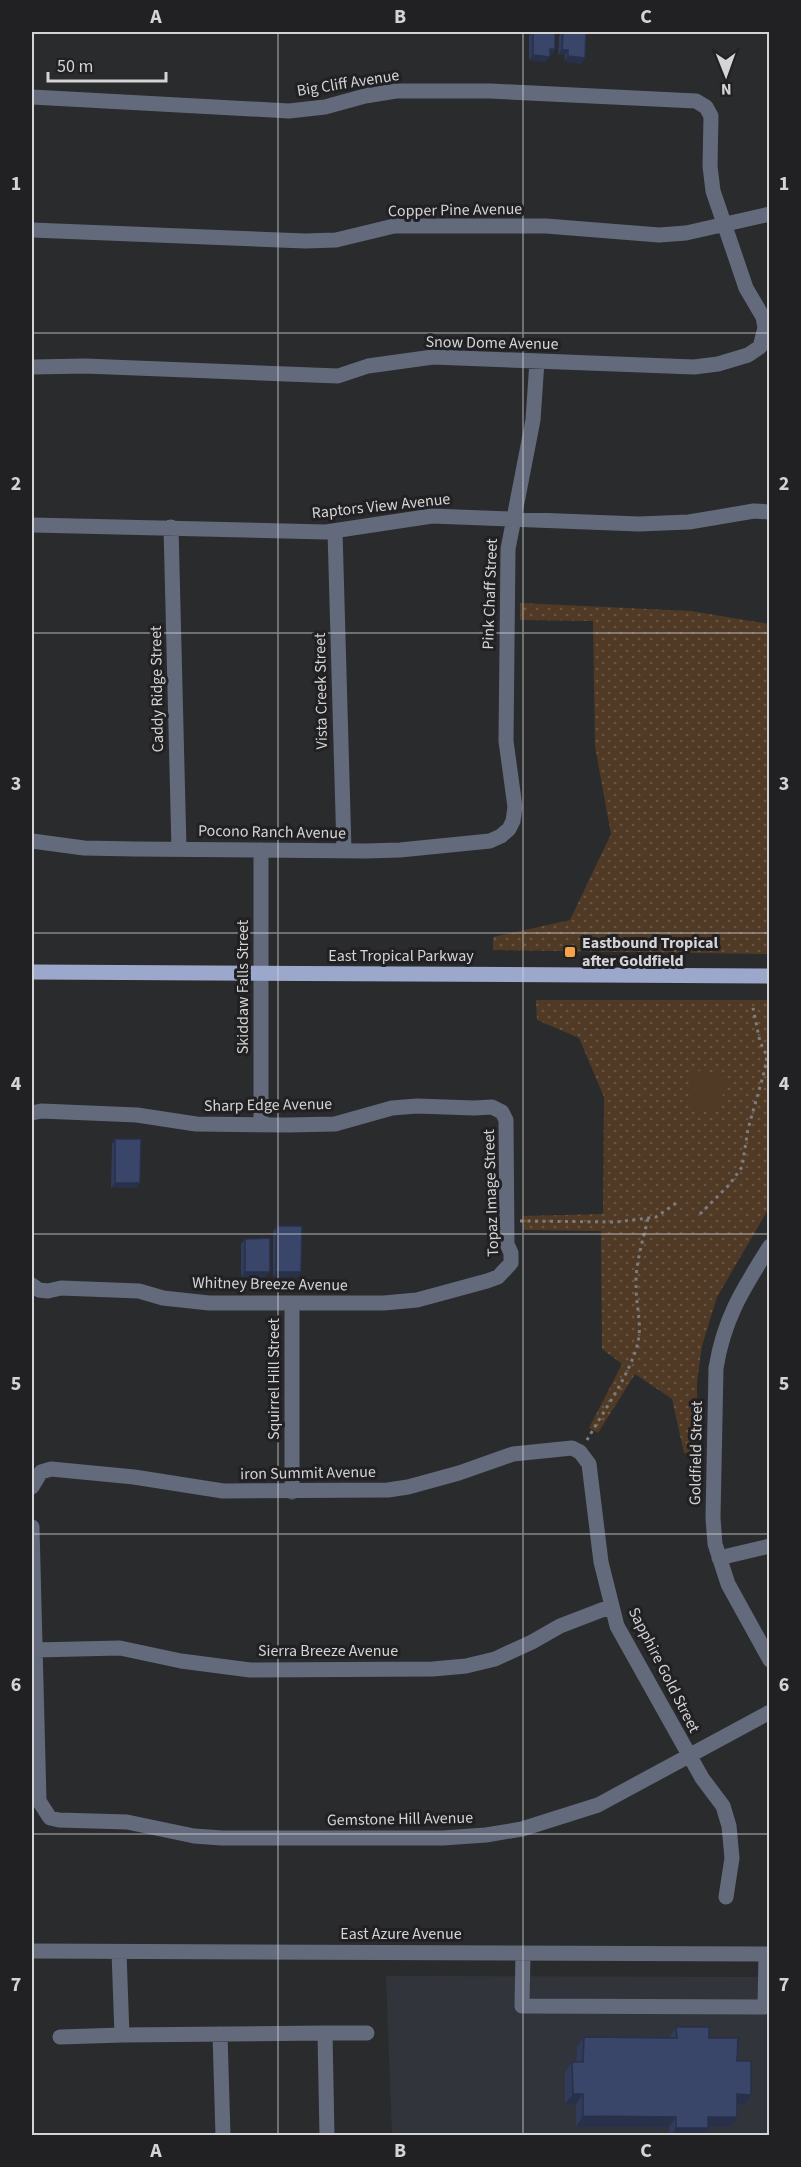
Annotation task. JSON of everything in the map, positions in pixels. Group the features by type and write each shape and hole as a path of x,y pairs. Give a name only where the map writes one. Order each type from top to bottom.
{"main road":[{"name":"East Tropical Parkway","path":"32,972 770,976"}],"street":[{"name":"Big Cliff Avenue","path":"32,97 288,111 325,107 364,96 396,91 490,92 696,102 706,107 711,116 710,166 713,191 724,225"},
{"name":"Copper Pine Avenue","path":"32,230 304,241 336,240 394,226 546,226 659,234 686,233 770,214"},
{"name":"Snow Dome Avenue","path":"32,367 187,369 338,376 368,366 433,357 694,367 718,364 748,355 760,347 765,328 763,318 746,288 724,225"},
{"name":"Pink Chaff Street","path":"509,829 516,807 507,741 508,549 533,420 537,361"},
{"name":"Raptors View Avenue","path":"32,525 326,532 432,516 664,524 754,511 770,512"},
{"name":"Caddy Ridge Street","path":"171,527 179,849"},
{"name":"Vista Creek Street","path":"335,531 344,850"},
{"name":"Pocono Ranch Avenue","path":"32,841 84,848 400,850 490,841 509,829"},
{"name":"Skiddaw Falls Street","path":"261,849 261,1125"},
{"name":"Sharp Edge Avenue","path":"32,1113 41,1111 137,1115 196,1124 261,1125 335,1124 392,1108 417,1106 492,1107 502,1112"},
{"name":"Topaz Image Street","path":"502,1112 506,1120 507,1244 511,1253 511,1263 505,1271"},
{"name":"Goldfield Street","path":"770,1246 743,1288 720,1344 716,1368 713,1518 715,1544 728,1584 770,1660"},
{"name":"Whitney Breeze Avenue","path":"32,1285 39,1290 48,1291 61,1288 139,1292 163,1298 209,1303 384,1303 417,1300 487,1281 498,1277 505,1271"},
{"name":"Squirrel Hill Street","path":"292,1303 292,1492"},
{"name":"iron Summit Avenue","path":"33,1484 41,1472 51,1468 134,1477 223,1491 358,1491 408,1487 459,1473 513,1454 572,1448 580,1452"},
{"name":"Sapphire Gold Street","path":"580,1452 590,1464 592,1472 601,1562 617,1626 689,1756 723,1806 729,1826 732,1858 726,1897"},
{"path":"32,1527 35,1650"},
{"path":"719,1558 770,1546"},
{"name":"Sierra Breeze Avenue","path":"35,1650 120,1648 182,1661 250,1670 433,1669 466,1666 495,1659 561,1626 612,1606"},
{"name":"Gemstone Hill Avenue","path":"35,1650 39,1801 50,1818 128,1822 194,1836 443,1838 486,1835 522,1829 598,1805 770,1712"},
{"name":"East Azure Avenue","path":"32,1951 768,1954"},
{"path":"118,1952 122,2034"},
{"path":"523,1953 522,2006 765,2007 768,1954"},
{"path":"325,2033 327,2136"},
{"path":"60,2037 122,2034 367,2033"},
{"path":"220,2034 223,2136"}],"path":[{"path":"700,1214 729,1185 742,1167 748,1129 767,1056 760,1042 753,1008"},
{"path":"507,1221 616,1222 648,1218 665,1212 678,1202"},
{"path":"580,1452 632,1360 638,1340 636,1286 648,1218"}],"shaded area":[{"path":"520,603 691,611 769,624 769,954 493,950 493,937 570,920 611,834 595,746 593,621 520,620"},
{"path":"536,1000 769,1000 769,1208 717,1297 702,1346 697,1382 697,1454 684,1453 672,1399 635,1374 598,1433 589,1428 622,1364 602,1349 601,1231 523,1230 523,1216 603,1214 604,1097 579,1038 537,1020"},
{"path":"693,1070 726,1076 720,1111 687,1106"},
{"path":"386,1976 769,1977 769,2135 392,2135"}],"building":[{"path":"533,32 555,32 555,49 550,49 550,57 533,55"},
{"path":"563,32 586,32 585,58 568,56 568,50 562,50"},
{"path":"115,1139 141,1139 140,1183 115,1183"},
{"path":"277,1226 302,1226 301,1272 276,1272"},
{"path":"270,1238 270,1272 245,1272 245,1239"},
{"path":"676,2027 709,2027 709,2038 738,2038 737,2061 751,2061 751,2095 737,2094 737,2117 708,2117 708,2128 676,2128 676,2117 583,2116 583,2094 573,2094 572,2062 583,2062 584,2037 677,2038"}],"place":[{"name":"Eastbound Tropical after Goldfield","path":"570,952"}]}
